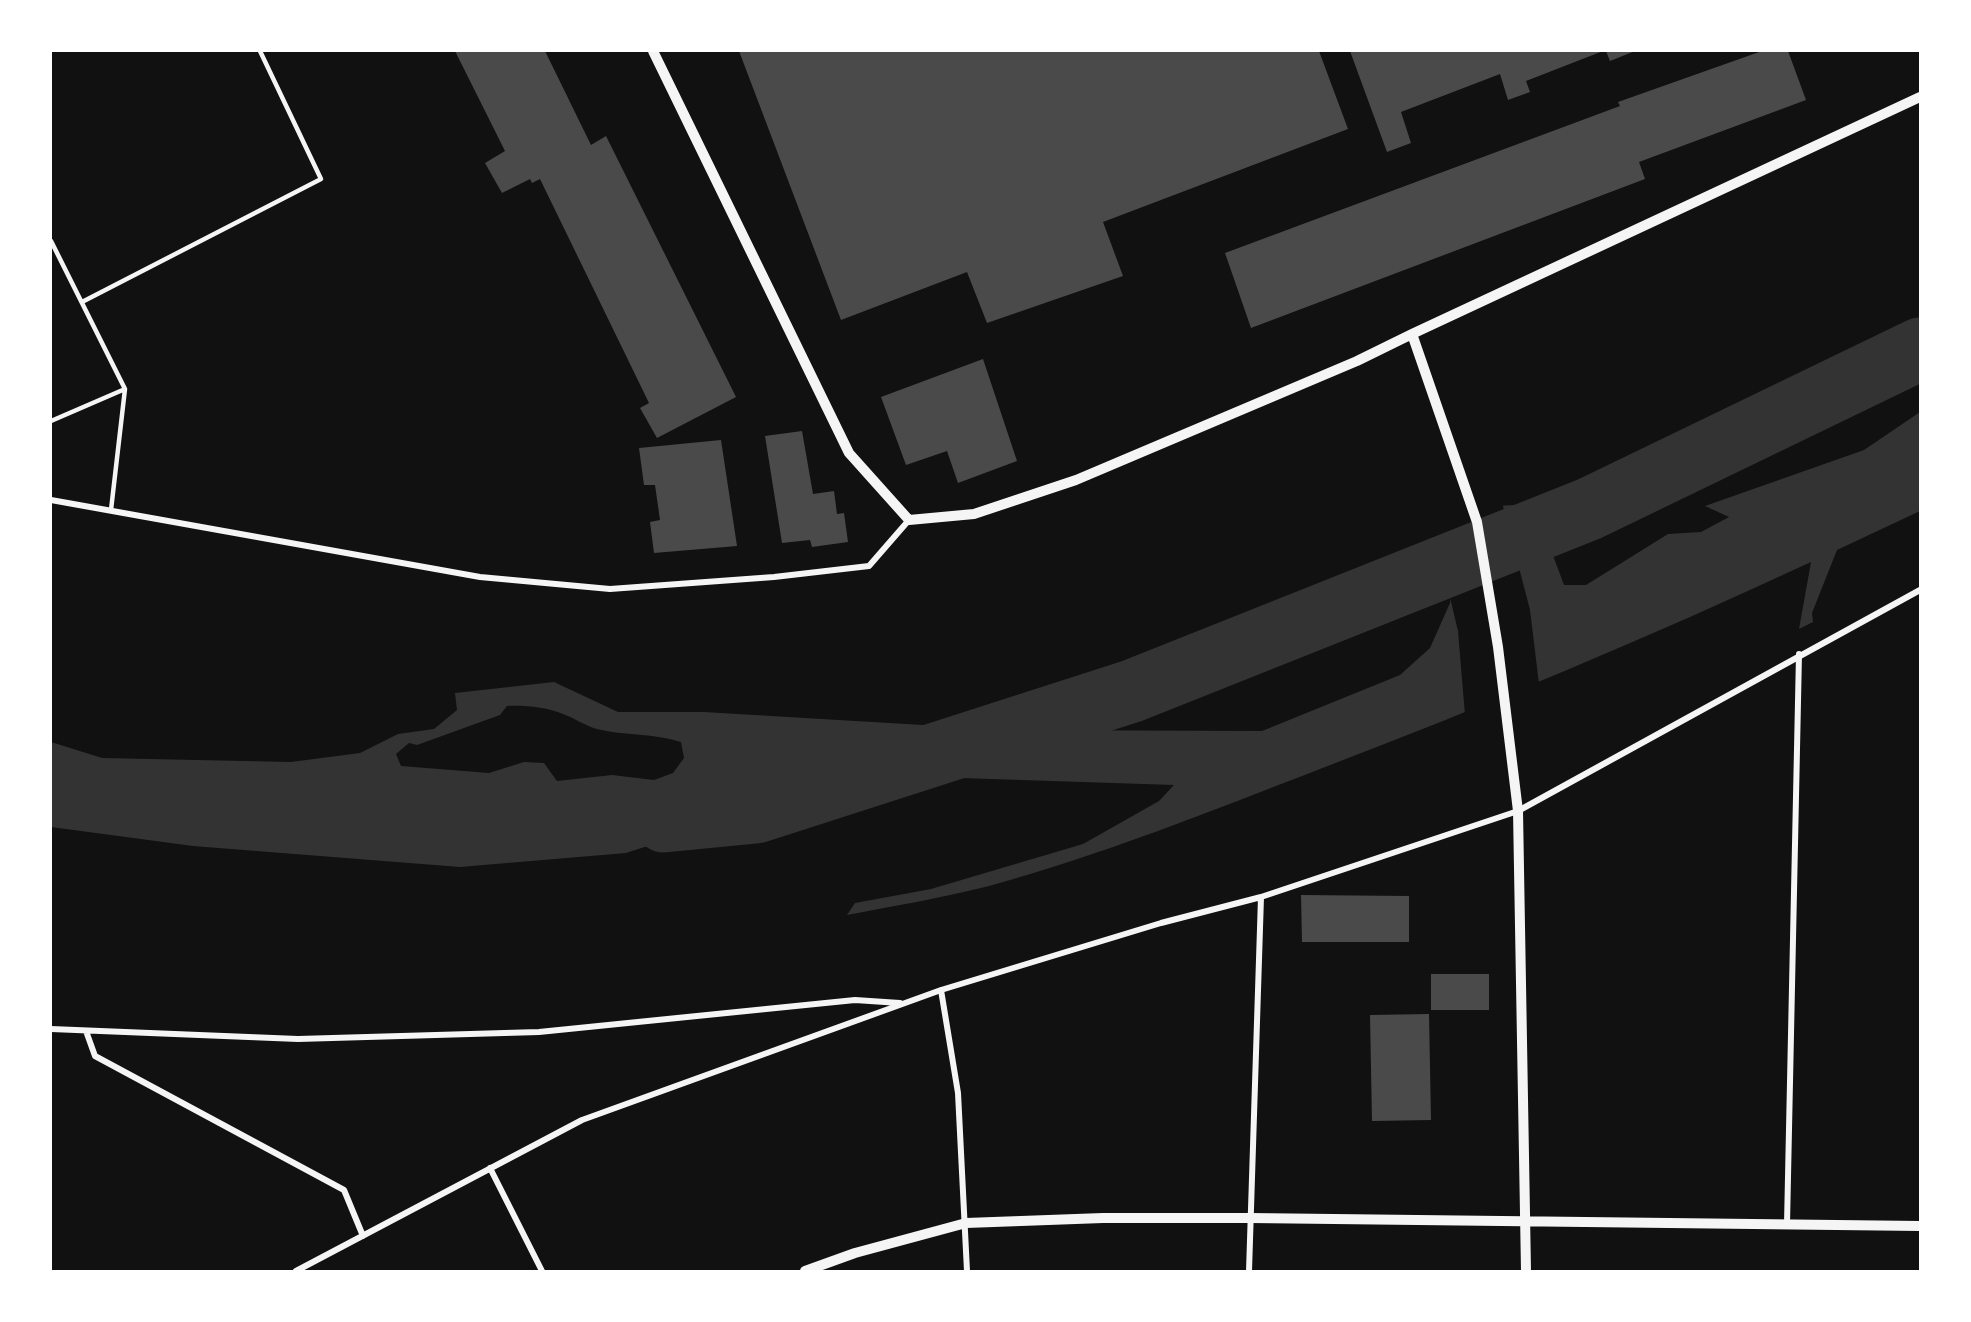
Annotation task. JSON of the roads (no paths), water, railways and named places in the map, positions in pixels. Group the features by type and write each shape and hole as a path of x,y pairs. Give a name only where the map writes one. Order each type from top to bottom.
{"street":[{"path":"653,51 849,453 909,520"},
{"path":"51,500 480,577 610,589 774,577 869,566 909,520 974,514 1076,480 1358,361 1920,98"},
{"path":"1412,334 1477,522 1498,647 1518,811 1526,1271"},
{"path":"296,1271 582,1120 941,990 1161,923 1261,897 1518,811 1920,590"},
{"path":"1787,1224 1800,654"},
{"path":"1249,1271 1261,897"},
{"path":"941,990 958,1093 967,1271"},
{"path":"51,1029 298,1039 539,1032 855,1000 904,1004"},
{"path":"86,1031 95,1056 344,1190 363,1236"},
{"path":"490,1168 542,1271"},
{"path":"805,1271 855,1253 966,1223 1103,1218 1250,1218 1920,1226"}],"lane":[{"path":"82,302 321,179 260,51"},
{"path":"51,241 125,388 111,510"},
{"path":"51,421 125,388"}],"waterway":[{"path":"664,821 756,812 1132,691 1589,509 1920,349"}]}
